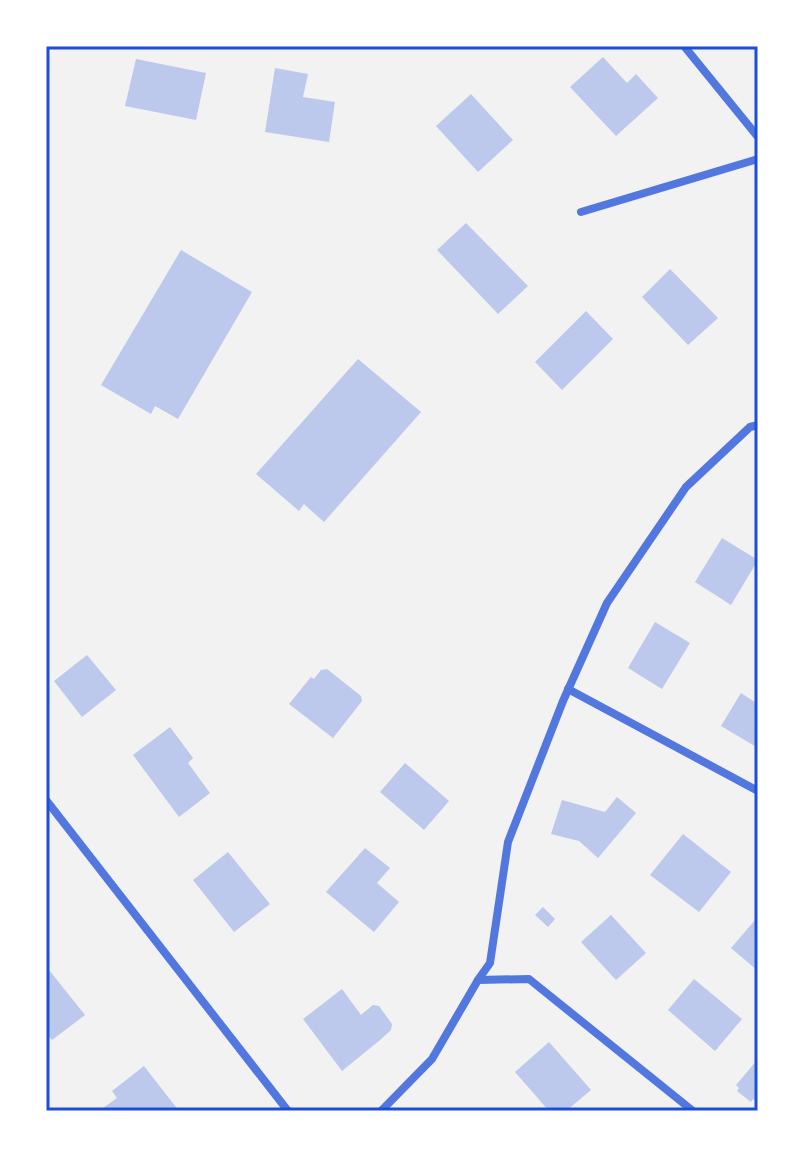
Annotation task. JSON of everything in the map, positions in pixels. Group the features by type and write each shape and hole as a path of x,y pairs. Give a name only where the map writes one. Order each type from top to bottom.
{"street":[{"path":"684,46 758,137"},
{"path":"581,212 758,159"},
{"path":"381,1111 432,1059 490,963 508,842 568,689 607,603 686,487 750,427 758,425"},
{"path":"568,689 758,791"},
{"path":"46,800 286,1110"},
{"path":"478,980 529,979 693,1111"}],"building":[{"path":"603,57 627,83 636,74 658,98 616,136 570,87"},
{"path":"136,59 206,73 196,120 125,106"},
{"path":"275,68 308,74 303,97 335,102 329,142 265,132"},
{"path":"471,94 513,140 478,172 436,126"},
{"path":"466,223 528,286 498,314 437,250"},
{"path":"181,250 252,292 178,419 155,406 151,414 101,385"},
{"path":"670,269 718,318 688,345 642,297"},
{"path":"586,311 613,339 562,390 535,362"},
{"path":"358,359 421,412 324,522 304,504 299,511 256,474"},
{"path":"722,538 758,560 731,605 695,582"},
{"path":"655,622 690,643 662,689 628,668"},
{"path":"87,655 116,690 82,717 54,681"},
{"path":"327,669 361,696 362,701 333,738 289,704 311,677 314,679 321,670"},
{"path":"741,693 758,704 758,748 721,726"},
{"path":"170,727 193,758 188,763 210,793 179,817 133,755"},
{"path":"405,763 449,801 424,830 380,792"},
{"path":"617,797 636,813 598,858 579,841 551,834 562,800 605,812"},
{"path":"683,834 731,872 699,912 650,875"},
{"path":"365,848 390,868 377,883 399,902 374,932 326,892"},
{"path":"228,852 270,904 234,932 193,880"},
{"path":"543,907 555,919 548,927 535,915"},
{"path":"611,915 646,953 616,980 581,942"},
{"path":"756,919 758,921 758,971 731,948"},
{"path":"49,970 85,1015 52,1040 46,1033 46,973"},
{"path":"694,979 742,1019 715,1051 668,1010"},
{"path":"342,989 361,1015 373,1005 379,1006 392,1024 391,1030 342,1071 303,1019"},
{"path":"549,1042 591,1090 566,1111 549,1111 515,1072"},
{"path":"758,1059 758,1104 737,1091 739,1088 736,1085"},
{"path":"144,1066 179,1111 106,1111 103,1108 117,1098 112,1091"}]}
